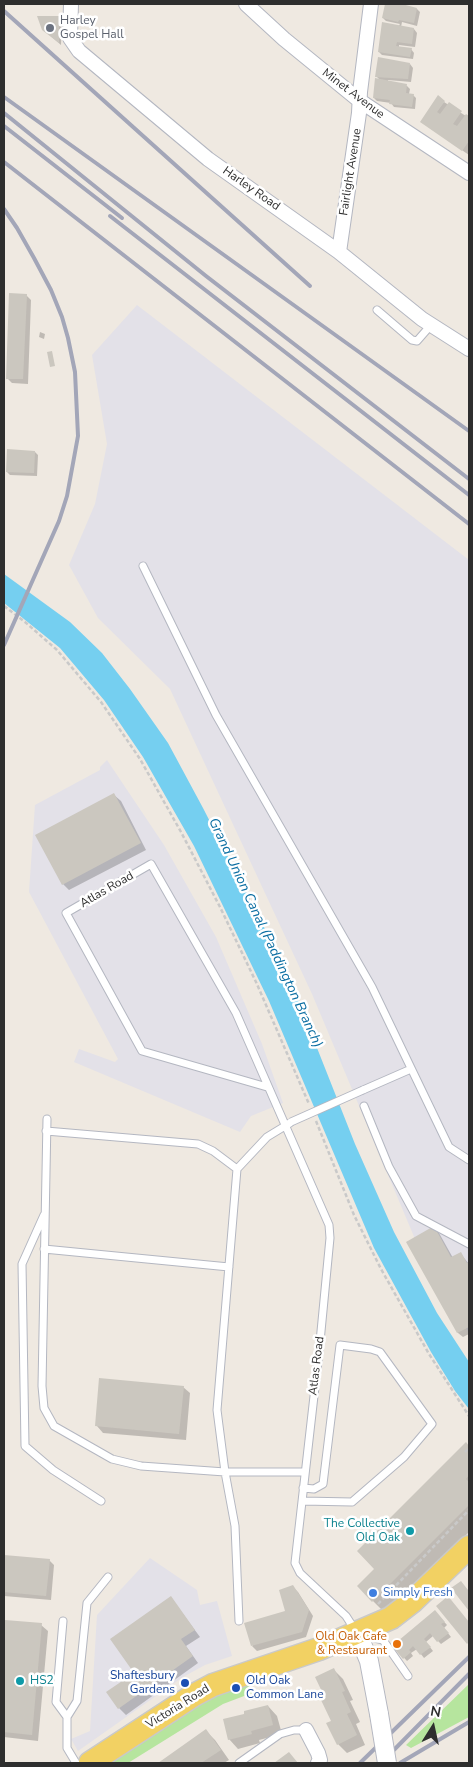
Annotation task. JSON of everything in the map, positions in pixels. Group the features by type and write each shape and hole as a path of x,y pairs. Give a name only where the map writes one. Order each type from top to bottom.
{"main road":[{"name":"Victoria Road","path":"90,1763 194,1695 213,1686 358,1634 391,1618 413,1601 464,1554"}],"street":[{"name":"Harley Road","path":"71,4 70,38 79,51 208,159 339,252 431,325 469,349"},
{"name":"Minet Avenue","path":"246,4 284,39 360,101 469,174"},
{"name":"Fairlight Avenue","path":"339,252 360,111 371,4"},
{"path":"358,1634 369,1661 387,1763"},
{"path":"306,1730 318,1753 320,1760 318,1763"}],"lane":[{"path":"377,310 412,340 417,341 431,325"},
{"path":"143,566 216,715 372,988 449,1147 469,1160"},
{"name":"Atlas Road","path":"267,1087 142,1051 66,914 151,864 236,1013 267,1087 288,1123 328,1225 330,1238 295,1563 300,1572 346,1616 358,1634"},
{"path":"239,1621 235,1526 225,1472 217,1410 237,1169 266,1137 288,1123 411,1070"},
{"path":"364,1106 389,1167 416,1216 469,1244"},
{"path":"47,1120 43,1393 44,1408 54,1426 112,1459 141,1466 225,1472 305,1472"},
{"path":"46,1131 198,1144 213,1151 237,1169"},
{"path":"45,1212 22,1264 25,1446 53,1470 101,1500"},
{"path":"44,1249 229,1267"},
{"path":"303,1488 314,1489 323,1484 340,1345 380,1352 432,1424 404,1457 352,1502 303,1500"},
{"path":"76,1763 67,1748 67,1717 77,1702 87,1602 108,1577"},
{"path":"63,1621 56,1702 67,1717"},
{"path":"358,1634 383,1640 408,1676"},
{"path":"239,1763 280,1734 294,1730 306,1730"}],"path":[{"path":"4,606 57,650 101,702 140,760 181,832 220,907 256,982 309,1104"},
{"path":"313,1113 354,1215 381,1269 429,1354 469,1416"},
{"path":"466,1452 469,1448"},
{"path":"380,1603 469,1510"}],"shaded area":[{"path":"137,305 469,560 469,1333 423,1258 312,994 170,689 98,618 69,565 95,504 107,444 92,355"},
{"path":"107,760 164,845 216,937 262,1044 283,1103 251,1116 240,1132 74,1062 79,1049 115,1062 118,1059 29,892 35,805 100,770 100,767"},
{"path":"150,1558 197,1590 200,1605 217,1601 232,1656 205,1665 183,1677 78,1751 71,1739 90,1731 97,1615"}],"green space":[{"path":"469,1684 469,1717 411,1748 406,1745"},
{"path":"249,1685 252,1693 223,1704 128,1763 111,1763 195,1707 220,1694"}],"water":[{"name":"Grand Union Canal (Paddington Branch)","path":"4,574 70,622 102,653 168,743 287,972 355,1144 394,1232 437,1313 469,1362 469,1409 455,1391 431,1352 374,1248 269,1001 194,846 143,757 104,700 60,648 4,603"}],"building":[{"path":"385,4 402,4 417,8 414,23 382,18"},
{"name":"Harley Gospel Hall","path":"37,16 59,16 59,43 42,30"},
{"path":"382,22 414,28 412,44 397,42 396,46 412,48 410,57 378,52"},
{"path":"378,57 410,63 408,79 375,77"},
{"path":"375,78 407,84 406,93 414,94 412,107 389,104 390,100 373,98"},
{"path":"438,95 445,101 437,112 440,114 449,102 462,111 453,124 457,126 466,114 469,116 469,141 462,151 420,122"},
{"path":"9,293 27,294 23,379 6,379"},
{"path":"52,351 55,366 50,367 47,352"},
{"path":"7,449 35,451 34,473 6,472"},
{"path":"114,793 141,843 62,885 35,835"},
{"path":"434,1226 451,1257 461,1252 467,1263 469,1262 469,1327 457,1333 406,1242"},
{"path":"99,1378 184,1386 179,1434 95,1426"},
{"name":"The Collective Old Oak","path":"466,1442 469,1446 469,1475 466,1479 469,1482 469,1505 372,1602 357,1586 374,1569 357,1551"},
{"path":"4,1555 50,1559 46,1596 4,1592"},
{"path":"461,1581 469,1589 469,1611 451,1588"},
{"path":"293,1585 309,1610 302,1632 251,1646 244,1623 285,1611 279,1590"},
{"path":"171,1596 195,1630 181,1639 193,1656 118,1709 106,1692 134,1673 110,1639"},
{"path":"448,1596 469,1622 469,1642 467,1644 436,1606"},
{"path":"435,1610 445,1622 441,1624 449,1633 437,1642 430,1633 424,1639 431,1647 420,1655 413,1646 409,1650 411,1652 403,1659 392,1646"},
{"name":"HS2","path":"5,1620 42,1623 32,1735 4,1732"},
{"path":"334,1668 345,1691 342,1692 351,1712 347,1714 357,1735 337,1745 326,1723 331,1721 321,1700 325,1698 315,1677"},
{"path":"268,1705 273,1725 251,1731 252,1734 228,1740 223,1719"},
{"path":"206,1729 221,1750 201,1763 158,1763"},
{"path":"289,1752 298,1763 274,1763"}],"railway":[{"path":"4,11 310,286"},
{"path":"4,97 469,431"},
{"path":"4,113 206,276 469,479"},
{"path":"4,126 122,218"},
{"path":"4,162 469,524"},
{"path":"4,209 34,258 51,290 62,317 75,372 78,436 67,496 59,521 4,645"},
{"path":"110,216 469,495"},
{"path":"360,1763 469,1657"},
{"path":"381,1763 469,1674"},
{"path":"400,1763 469,1722"}],"place":[{"name":"Harley Gospel Hall","path":"50,28"},
{"name":"The Collective Old Oak","path":"410,1531"},
{"name":"Simply Fresh","path":"373,1593"},
{"name":"Old Oak Cafe & Restaurant","path":"397,1644"},
{"name":"HS2","path":"20,1681"},
{"name":"Shaftesbury Gardens","path":"185,1683"},
{"name":"Old Oak Common Lane","path":"236,1688"}]}
